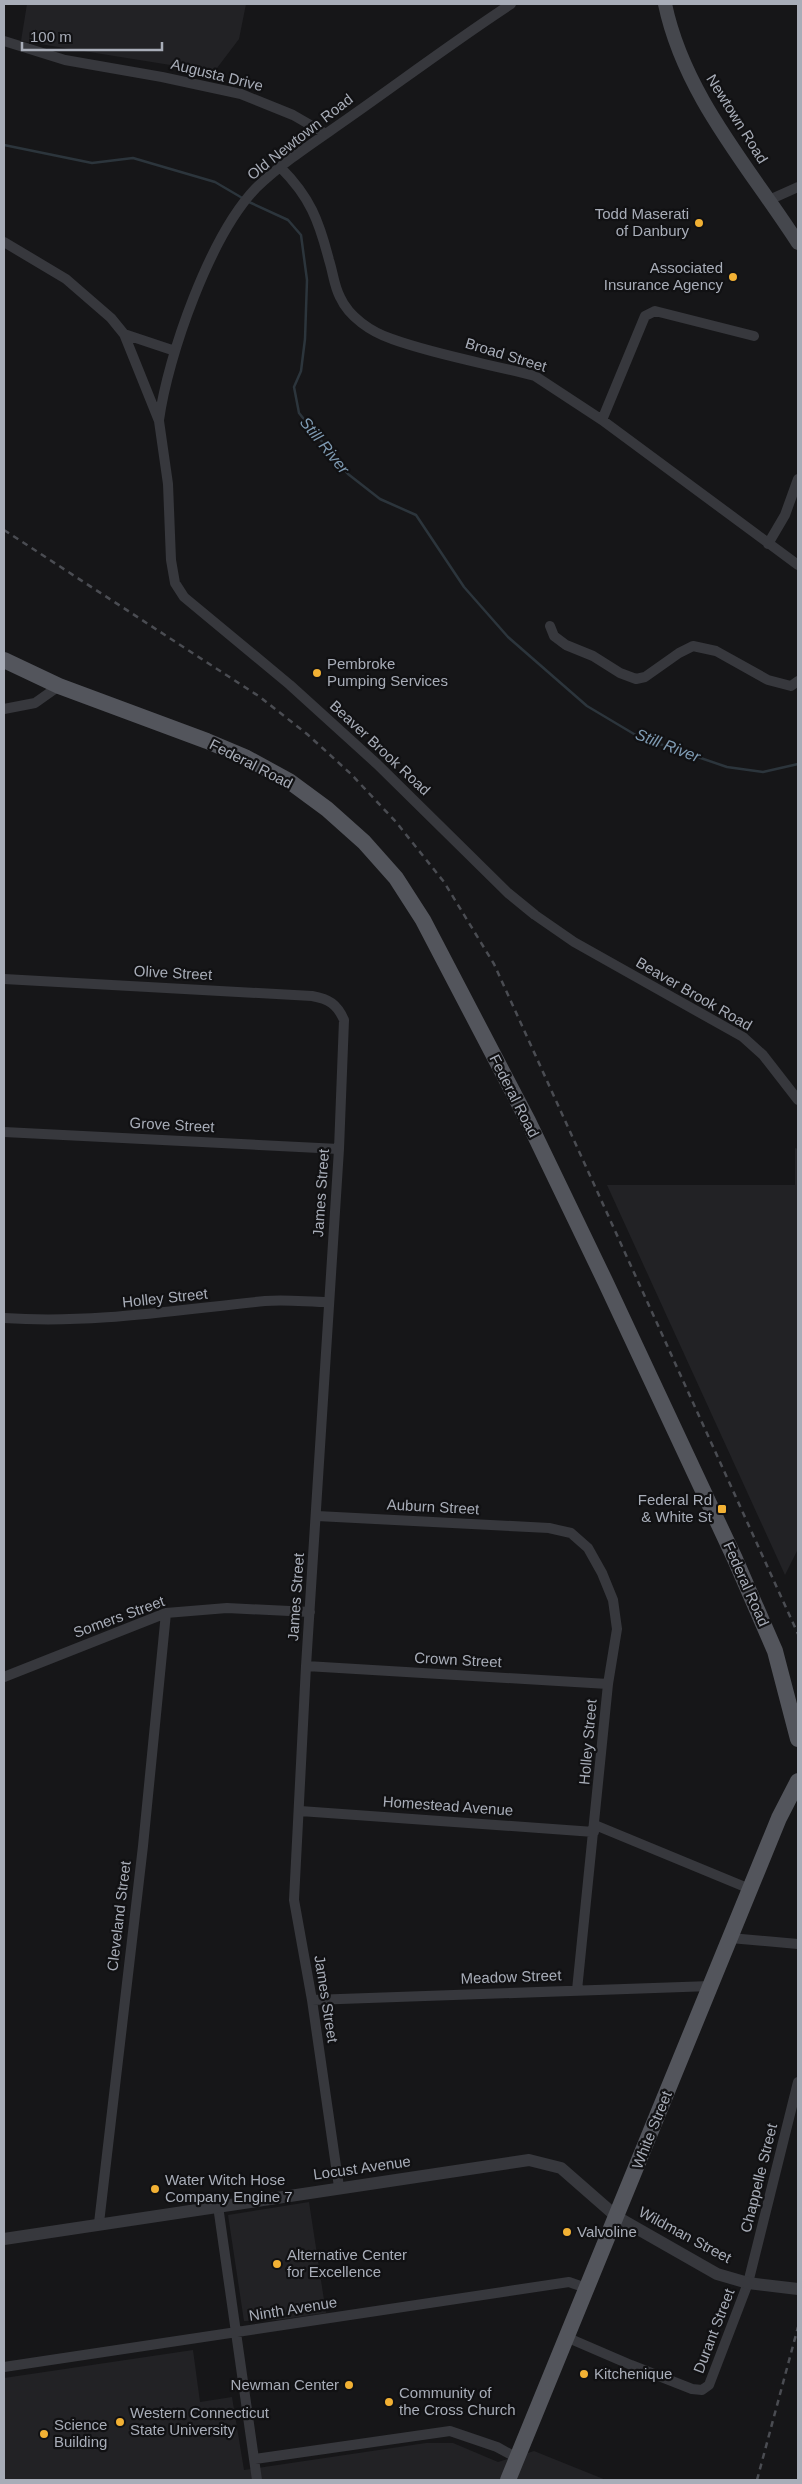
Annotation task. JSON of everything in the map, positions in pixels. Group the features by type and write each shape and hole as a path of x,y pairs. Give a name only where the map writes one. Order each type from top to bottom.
{"main road":[{"name":"Newtown Road","path":"665,4 686,66 703,100 769,200 794,226 798,243"},
{"name":"Federal Road","path":"4,660 59,686 207,740 245,757 289,781 327,809 364,842 396,878 423,920 459,988 605,1281 735,1559 775,1651 798,1739"},
{"name":"White Street","path":"508,2480 779,1818 798,1781"}],"street":[{"name":"Old Newtown Road","path":"159,421 162,400 175,351 204,277 229,226 256,188 326,134 446,47 511,4"},
{"name":"Augusta Drive","path":"4,41 64,60 162,77 241,94 285,111 326,134"},
{"name":"Broad Street","path":"281,168 298,186 311,205 321,228 339,297 353,316 368,328 391,339 535,376 602,420 798,565"},
{"path":"769,200 798,187"},
{"name":"Beaver Brook Road","path":"4,242 66,279 111,318 124,334 159,421 168,484 171,560 175,583 184,597 290,684 377,764 508,893 535,915 574,942 743,1037 763,1055 798,1100"},
{"path":"602,420 645,316 655,310 754,336"},
{"path":"124,334 175,351"},
{"path":"768,544 785,515 798,480"},
{"path":"550,626 554,636 566,645 593,656 620,673 636,679 645,677 679,653 693,646 716,651 768,680 791,686 798,681"},
{"path":"4,709 35,703 59,686"},
{"name":"Olive Street","path":"4,979 312,996 327,999 338,1007"},
{"name":"James Street","path":"338,1007 344,1020 345,1036 317,1516 306,1666 294,1900 312,2000 340,2187"},
{"name":"Grove Street","path":"4,1132 339,1149"},
{"name":"Holley Street","path":"4,1318 51,1321 112,1319 266,1301 329,1302"},
{"name":"Auburn Street","path":"317,1516 549,1528"},
{"name":"Holley Street","path":"549,1528 571,1533 588,1548 602,1573 613,1600 617,1629 608,1684 595,1828 577,1990"},
{"name":"Somers Street","path":"4,1677 166,1613 227,1608 310,1612"},
{"name":"Cleveland Street","path":"100,2223 143,1846 166,1613"},
{"name":"Crown Street","path":"306,1666 608,1684"},
{"name":"Homestead Avenue","path":"300,1811 595,1828 750,1889"},
{"path":"730,1938 798,1944"},
{"name":"Meadow Street","path":"312,2000 710,1986"},
{"name":"Chappelle Street","path":"748,2283 798,2082"},
{"name":"Locust Avenue","path":"4,2239 100,2223 529,2160 539,2161 569,2173 617,2217"},
{"path":"218,2206 258,2480"},
{"name":"Wildman Street","path":"617,2217 717,2274 748,2283 798,2288"},
{"name":"Ninth Avenue","path":"4,2367 569,2282 586,2288"},
{"name":"Durant Street","path":"566,2337 692,2389 702,2390 709,2385 748,2283"},
{"path":"254,2459 450,2431 490,2444 517,2458"}],"shaded area":[{"path":"27,4 246,4 239,39 214,72 21,41"},
{"path":"795,1148 798,1149 798,1549 785,1575 607,1185 795,1185"},
{"name":"Alternative Center for Excellence","path":"309,2202 326,2313 278,2320 244,2321 228,2215"},
{"name":"Western Connecticut State University","path":"193,2350 200,2402 232,2397 244,2470 426,2443 453,2443 498,2462 534,2451 606,2480 4,2480 4,2378"}],"waterway":[{"name":"Still River","path":"4,145 92,163 133,158 215,182 244,199"},
{"name":"Still River","path":"249,202 288,220 301,235 307,280 305,339 301,371 294,387 299,413 348,474 380,499 416,515 464,587 508,637 587,706 639,737 727,767 763,772 798,764"}],"railway":[{"path":"4,530 260,697 307,734 351,774 396,822 444,882 494,964 798,1634"},
{"path":"757,2480 798,2327"}],"place":[{"name":"Todd Maserati of Danbury","path":"699,223"},
{"name":"Associated Insurance Agency","path":"733,277"},
{"name":"Pembroke Pumping Services","path":"317,673"},
{"name":"Federal Rd & White St","path":"722,1509"},
{"name":"Water Witch Hose Company Engine 7","path":"155,2189"},
{"name":"Valvoline","path":"567,2232"},
{"name":"Alternative Center for Excellence","path":"277,2264"},
{"name":"Kitchenique","path":"584,2374"},
{"name":"Newman Center","path":"349,2385"},
{"name":"Community of the Cross Church","path":"389,2402"},
{"name":"Western Connecticut State University","path":"120,2422"},
{"name":"Science Building","path":"44,2434"}]}
